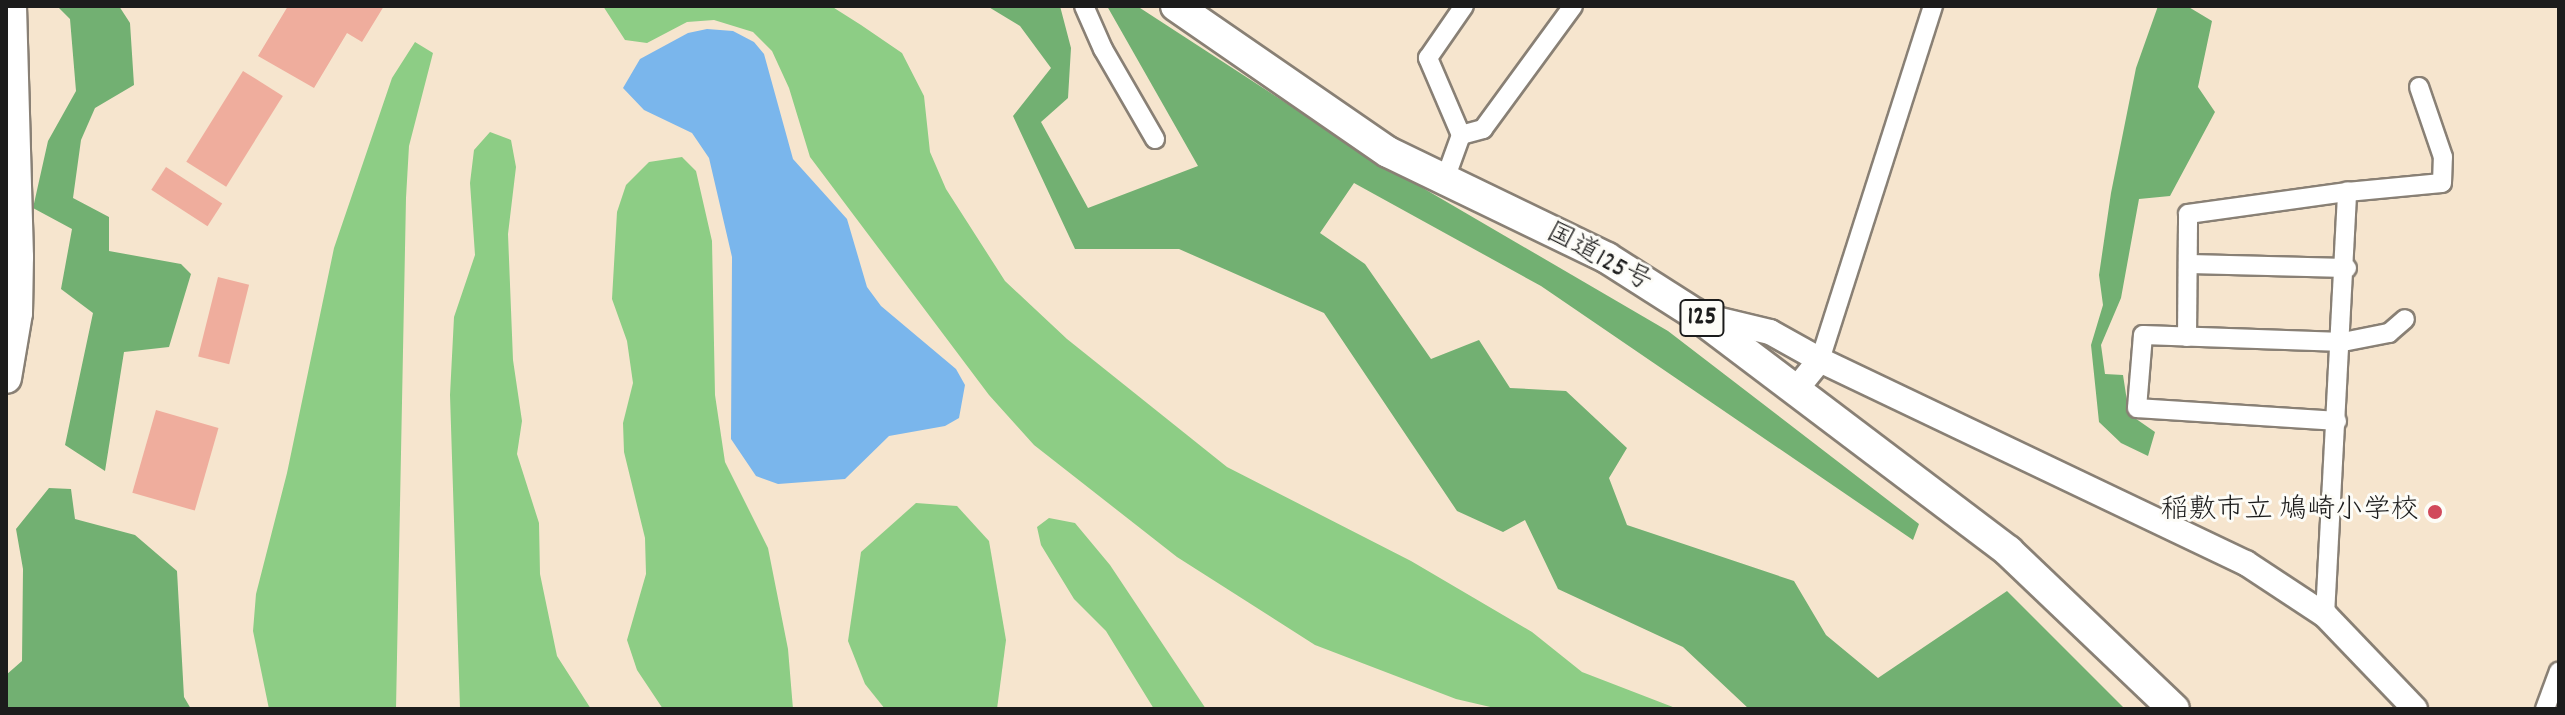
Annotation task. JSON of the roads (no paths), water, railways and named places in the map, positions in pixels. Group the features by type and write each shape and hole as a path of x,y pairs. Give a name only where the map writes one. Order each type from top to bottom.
{"main road":[{"path":"6,378 17,313 18,243 11,6"},
{"name":"国道125号","path":"1176,6 1343,123 1444,182 1607,258 1695,314 1798,387 2008,551 2174,709"}],"street":[{"path":"1084,6 1103,49 1155,139"},
{"path":"1444,182 1461,135 1428,58 1464,6"},
{"path":"1461,135 1483,129 1573,6"},
{"path":"1798,387 1820,360 1933,6"},
{"path":"2187,337 2188,214 2347,192 2442,183 2443,157 2419,87"},
{"path":"2325,615 2347,268 2347,192"},
{"path":"2189,264 2347,268"},
{"path":"1695,314 1770,332 1820,360 2246,563 2325,615 2415,709"},
{"path":"2337,421 2137,408 2143,335 2343,342 2389,333 2405,319"},
{"path":"2545,709 2559,671"}],"water":[{"path":"707,29 733,31 754,42 764,54 793,159 847,219 867,287 881,306 956,369 965,385 959,418 945,426 889,436 845,479 778,484 756,476 731,439 732,257 709,158 692,133 644,110 623,88 640,59 688,33"}],"place":[{"name":"稲敷市立 鳩崎小学校","path":"2435,512"}]}
